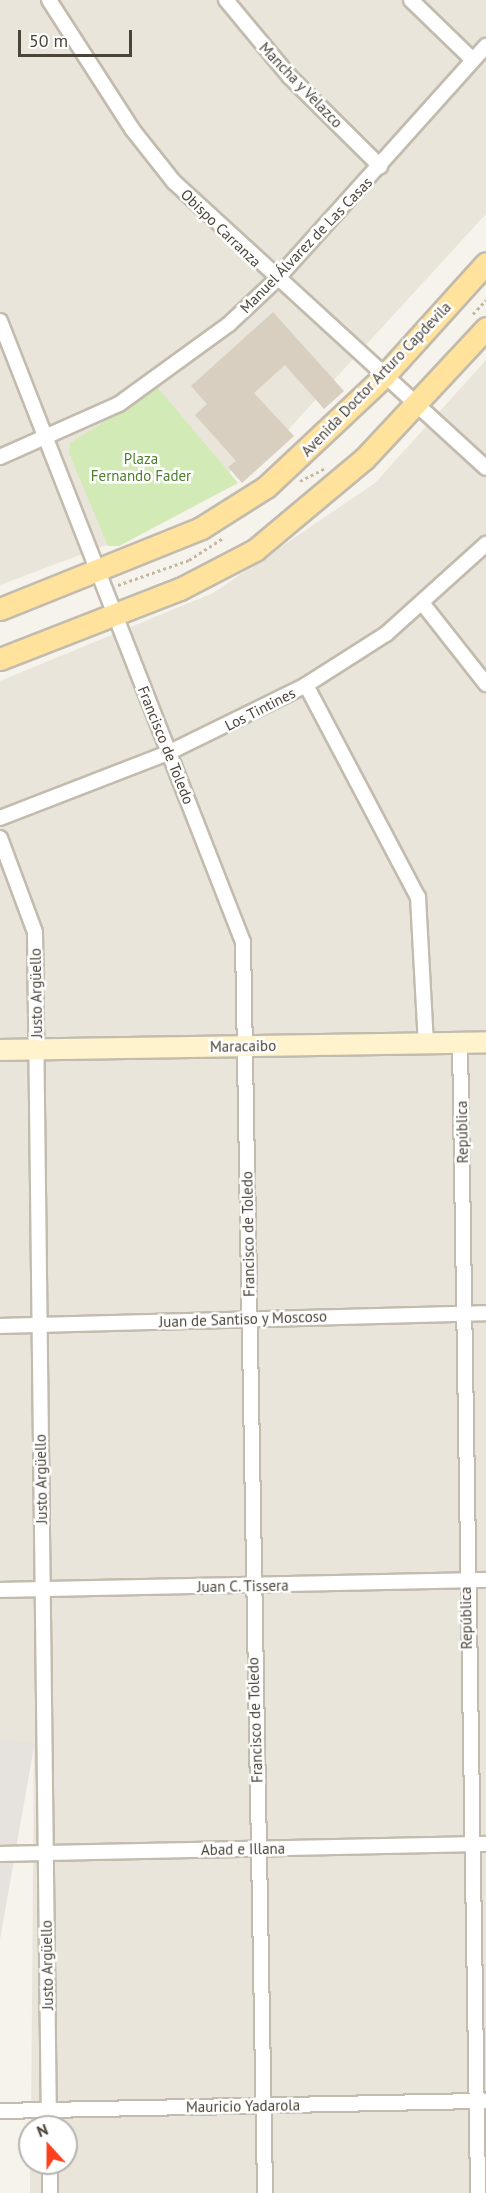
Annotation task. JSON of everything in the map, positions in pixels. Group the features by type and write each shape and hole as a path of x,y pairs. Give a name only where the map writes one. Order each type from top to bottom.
{"main road":[{"name":"Avenida Doctor Arturo Capdevila","path":"0,609 97,572 201,528 267,487 384,376 486,263"},
{"path":"0,659 115,616 255,550 301,516 416,406 486,328"},
{"name":"Maracaibo","path":"0,1050 486,1042"}],"street":[{"name":"Obispo Carranza","path":"49,0 154,157 275,280 486,468"},
{"name":"Mancha y Velazco","path":"226,0 290,77 381,166"},
{"path":"411,0 473,60"},
{"name":"Manuel Álvarez de Las Casas","path":"0,457 46,439 158,380 275,280 381,166 486,46"},
{"name":"Francisco de Toledo","path":"0,321 168,753 238,920 245,1046 252,1586 265,2193"},
{"name":"Los Tintines","path":"0,818 168,753 306,686 423,604 486,544"},
{"path":"423,604 486,684"},
{"path":"306,686 418,897 426,1043"},
{"name":"Justo Argüello","path":"0,838 33,918 49,2115"},
{"name":"República","path":"460,1042 466,1313 465,1581 470,1844 481,2101 478,2193"},
{"name":"Juan de Santiso y Moscoso","path":"0,1326 486,1312"},
{"name":"Juan C. Tissera","path":"0,1590 486,1580"},
{"name":"Abad e Illana","path":"0,1854 486,1844"},
{"name":"Mauricio Yadarola","path":"0,2111 481,2101"},
{"path":"50,2175 50,2193"}],"shaded area":[{"path":"0,0 486,0 486,214 277,442 125,538 0,585"},
{"path":"486,360 486,2193 30,2193 30,2175 78,2175 78,2115 31,2115 34,1745 0,1738 0,681 213,593 375,483"},
{"path":"0,1738 34,1744 0,1940"}],"green space":[{"name":"Plaza Fernando Fader","path":"158,388 238,483 119,546 108,546 69,453 70,443"}],"building":[{"path":"273,312 344,391 324,409 285,365 254,393 294,436 242,483 228,467 236,461 195,415 207,404 191,386"}]}
